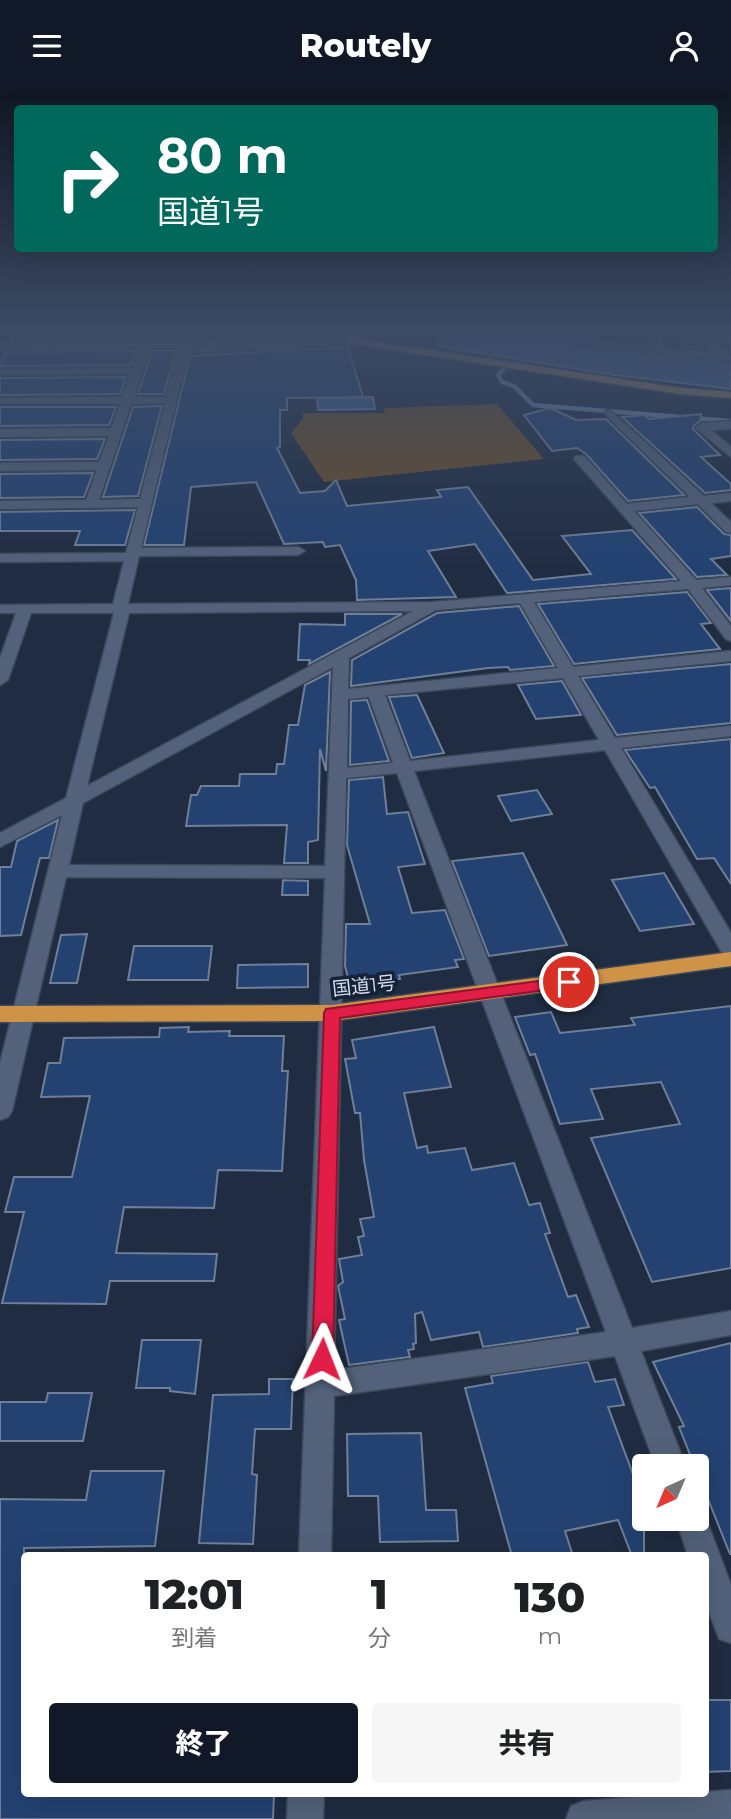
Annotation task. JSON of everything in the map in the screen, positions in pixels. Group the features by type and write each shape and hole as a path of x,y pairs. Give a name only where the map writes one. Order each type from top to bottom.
{"highway":[{"name":"国道1号","path":"0,1014 332,1013 489,994 731,959"}],"street":[{"path":"91,504 123,410"},
{"path":"0,1111 168,410"},
{"path":"610,413 731,529"},
{"path":"731,425 701,427 731,453"},
{"path":"0,433 116,432"},
{"path":"580,459 692,585 731,636"},
{"path":"0,467 104,466"},
{"path":"625,507 731,497"},
{"path":"0,505 145,503"},
{"path":"0,558 298,551"},
{"path":"0,609 433,606 731,581"},
{"path":"524,597 731,951"},
{"path":"0,841 433,606"},
{"path":"0,680 25,609"},
{"path":"315,1552 341,656"},
{"path":"340,695 731,656"},
{"path":"375,691 666,1454"},
{"path":"337,774 731,731"},
{"path":"57,871 334,872"},
{"path":"321,1385 624,1342 731,1323"},
{"path":"695,1531 703,1552"},
{"path":"709,1568 731,1627"},
{"path":"305,1819 306,1797"},
{"path":"584,1819 731,1808"}],"shaded area":[{"path":"384,410 502,410 544,459 324,482 291,433 303,419 303,413 385,413"}],"building":[{"path":"0,410 115,410 109,425 0,426"},
{"path":"132,410 161,410 138,496 103,497"},
{"path":"177,410 287,410 280,410 280,447 277,448 300,493 325,491 336,480 347,506 441,497 437,490 468,487 533,580 591,574 562,536 632,530 676,579 507,593 475,544 428,551 456,597 357,600 356,580 340,545 325,547 323,542 284,544 256,482 191,487 184,545 144,545"},
{"path":"554,410 576,420 606,419 684,495 628,501 586,454 577,448 552,451 524,415"},
{"path":"701,414 700,421 693,429 720,455 701,457 731,484 731,490 705,493 622,417 644,415 649,419"},
{"path":"105,439 97,459 0,460 0,440"},
{"path":"93,473 84,497 0,498 0,474"},
{"path":"697,507 724,534 731,535 731,556 711,559 727,575 697,577 639,513"},
{"path":"135,510 125,545 75,545 80,531 0,531 0,512"},
{"path":"731,588 731,621 707,590"},
{"path":"687,592 711,623 701,624 720,649 574,664 538,604"},
{"path":"519,606 554,666 510,670 508,667 488,668 351,686 352,660 437,613"},
{"path":"345,614 402,614 309,664 310,660 298,660 300,624 345,625"},
{"path":"731,664 731,723 617,735 582,678"},
{"path":"330,672 326,771 320,749 318,840 308,842 308,863 284,863 287,825 186,826 191,795 197,795 201,786 239,786 240,774 276,774 277,764 284,764 289,725 298,725 305,685"},
{"path":"562,681 581,715 536,719 518,685"},
{"path":"417,695 444,753 412,758 389,697"},
{"path":"367,700 389,761 350,765 351,701"},
{"path":"731,739 731,884 714,858 697,859 655,787 650,788 625,750"},
{"path":"383,777 387,814 408,812 425,864 398,867 412,913 445,910 464,959 455,960 458,967 399,975 400,979 350,986 345,966 346,924 370,924 347,845 349,780"},
{"path":"537,790 552,814 511,821 498,796"},
{"path":"58,820 49,858 40,858 21,935 0,936 0,867 11,867 17,841"},
{"path":"523,853 567,945 489,956 452,861"},
{"path":"664,873 694,924 640,931 612,880"},
{"path":"283,880 308,881 308,895 282,895"},
{"path":"87,934 77,983 50,983 61,935"},
{"path":"134,946 212,946 208,980 128,980"},
{"path":"308,964 308,987 237,988 238,965"},
{"path":"731,1006 731,1268 652,1282 591,1138 680,1124 661,1082 591,1089 603,1119 560,1124 535,1054 530,1055 515,1017 551,1012 560,1033 635,1025 631,1018"},
{"path":"189,1027 188,1032 230,1031 229,1036 284,1036 282,1071 288,1071 282,1171 218,1170 214,1208 124,1207 116,1253 217,1254 214,1281 110,1281 106,1304 2,1303 24,1212 5,1212 14,1177 72,1177 90,1096 41,1097 48,1063 60,1063 64,1038 159,1037 160,1028"},
{"path":"434,1027 451,1087 404,1093 417,1148 427,1146 428,1153 465,1148 472,1170 514,1163 529,1205 540,1203 550,1233 545,1234 568,1297 576,1295 589,1327 577,1329 578,1333 483,1347 479,1332 431,1340 422,1312 415,1314 416,1343 413,1344 414,1349 408,1350 410,1357 349,1365 339,1320 345,1319 338,1286 343,1282 339,1259 362,1255 358,1237 364,1236 360,1219 374,1217 364,1160 360,1113 355,1113 345,1059 356,1058 352,1040"},
{"path":"142,1340 201,1340 195,1394 170,1391 170,1388 136,1388"},
{"path":"731,1343 731,1554 709,1502 709,1454 690,1454 679,1427 684,1426 653,1362"},
{"path":"588,1362 595,1382 615,1379 624,1405 608,1407 632,1472 632,1531 644,1531 644,1552 630,1552 618,1520 565,1531 572,1552 511,1552 465,1388 493,1383 491,1376"},
{"path":"269,1379 293,1379 291,1429 255,1429 252,1474 257,1475 253,1544 199,1543 213,1395 269,1394"},
{"path":"48,1393 92,1393 83,1441 0,1441 0,1402 46,1402"},
{"path":"421,1433 426,1510 456,1510 458,1541 380,1542 378,1496 348,1496 347,1434"},
{"path":"91,1471 164,1471 155,1546 24,1548 24,1552 21,1552 21,1797 274,1797 273,1819 0,1819 0,1499 86,1500"},
{"path":"709,1700 731,1700 731,1771 709,1772"}],"waterway":[{"path":"590,410 730,421"}],"route":[{"path":"322,1359 332,1013 569,982"}]}
